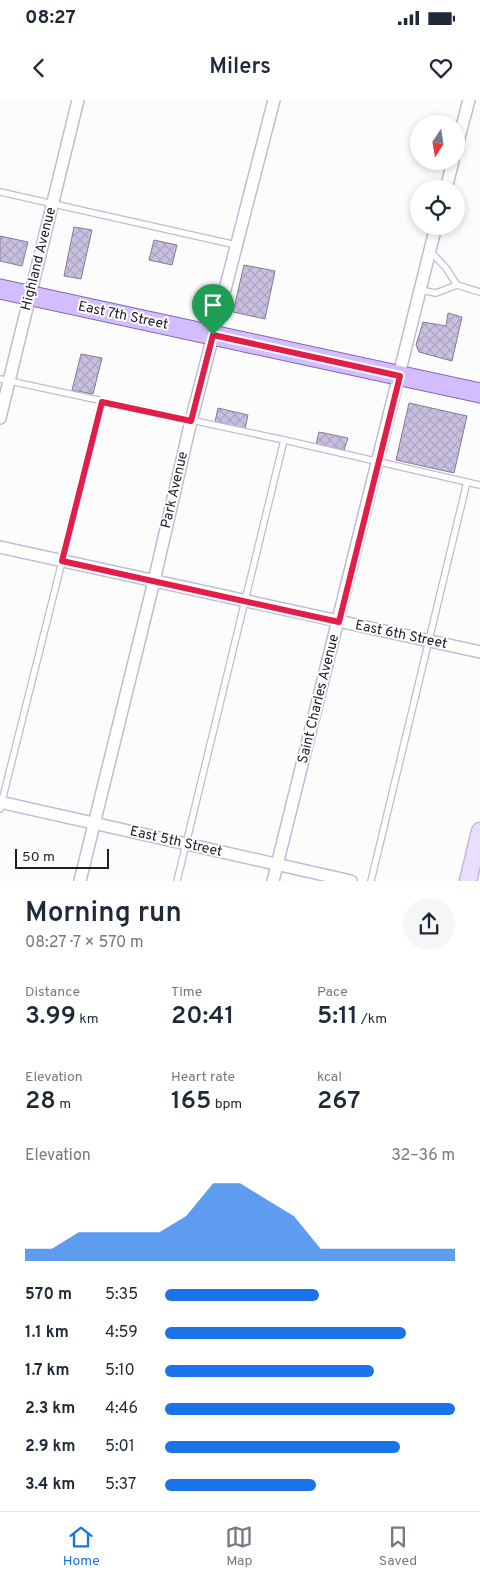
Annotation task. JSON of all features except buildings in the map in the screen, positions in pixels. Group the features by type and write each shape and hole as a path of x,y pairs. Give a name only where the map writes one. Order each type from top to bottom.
{"main road":[{"name":"East 7th Street","path":"0,289 480,393"}],"street":[{"name":"Highland Avenue","path":"0,418 4,380 30,296 78,100"},
{"name":"Park Avenue","path":"80,881 154,582 191,421 274,100"},
{"path":"465,115 469,100"},
{"name":"Saint Charles Avenue","path":"273,881 434,235"},
{"name":"East 6th Street","path":"0,547 480,652"},
{"name":"East 5th Street","path":"0,805 94,823 351,881"},
{"path":"468,881 480,831"}],"lane":[{"path":"0,192 236,245"},
{"path":"430,251 446,268 457,285"},
{"path":"420,290 436,293 457,285 480,292"},
{"path":"4,380 480,484"},
{"path":"0,805 102,402"},
{"path":"178,881 284,440"},
{"path":"371,881 467,482"}],"route":[{"path":"213,335 400,376 339,622 62,561 102,402 191,421 213,335"}]}
